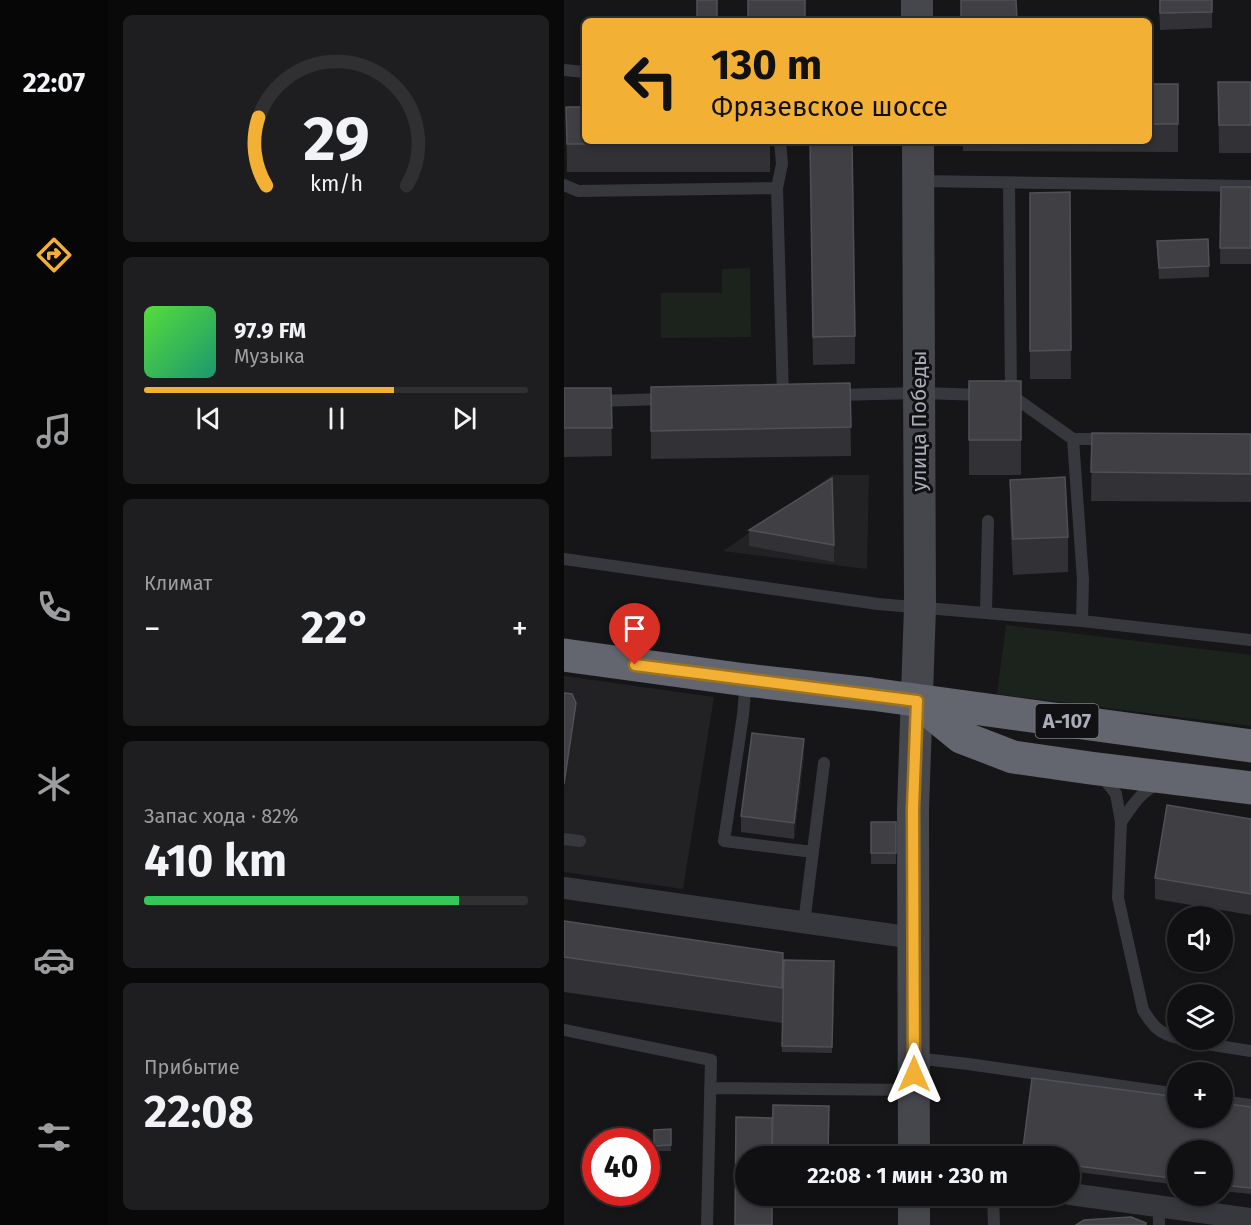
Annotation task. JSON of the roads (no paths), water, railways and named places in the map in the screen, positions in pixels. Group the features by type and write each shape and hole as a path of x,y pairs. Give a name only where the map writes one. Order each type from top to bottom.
{"highway":[{"name":"А-107","path":"564,655 1251,746"},
{"path":"917,701 962,737 1013,756 1251,788"}],"main road":[{"path":"916,0 917,18"},
{"name":"улица Победы","path":"914,1146 914,789 921,608 918,144"},
{"path":"914,1206 914,1225"}],"street":[{"path":"564,888 914,938"},
{"path":"1080,1196 1159,1216 1251,1219"}],"lane":[{"path":"564,70 582,72"},
{"path":"780,144 782,164 777,188 783,396"},
{"path":"918,181 1251,186"},
{"path":"1009,183 1011,395"},
{"path":"564,185 578,191 777,188"},
{"path":"828,395 919,393 1011,395 1074,439 1121,439"},
{"path":"564,402 679,399"},
{"path":"1074,439 1083,580 1082,621"},
{"path":"986,612 988,521"},
{"path":"564,559 878,604 1082,621 1251,640"},
{"path":"746,680 723,841 813,852"},
{"path":"804,923 824,763"},
{"path":"1090,768 1107,781 1116,794 1121,822 1118,898 1143,1010 1153,1026 1167,1036"},
{"path":"1121,822 1136,799 1152,787 1174,778"},
{"path":"564,839 580,841"},
{"path":"564,1030 711,1060 707,1225"},
{"path":"1233,1048 1251,1051"},
{"path":"914,1058 1167,1092"},
{"path":"710,1088 914,1090"},
{"path":"1233,1103 1251,1105"},
{"path":"993,1206 994,1225"}]}
